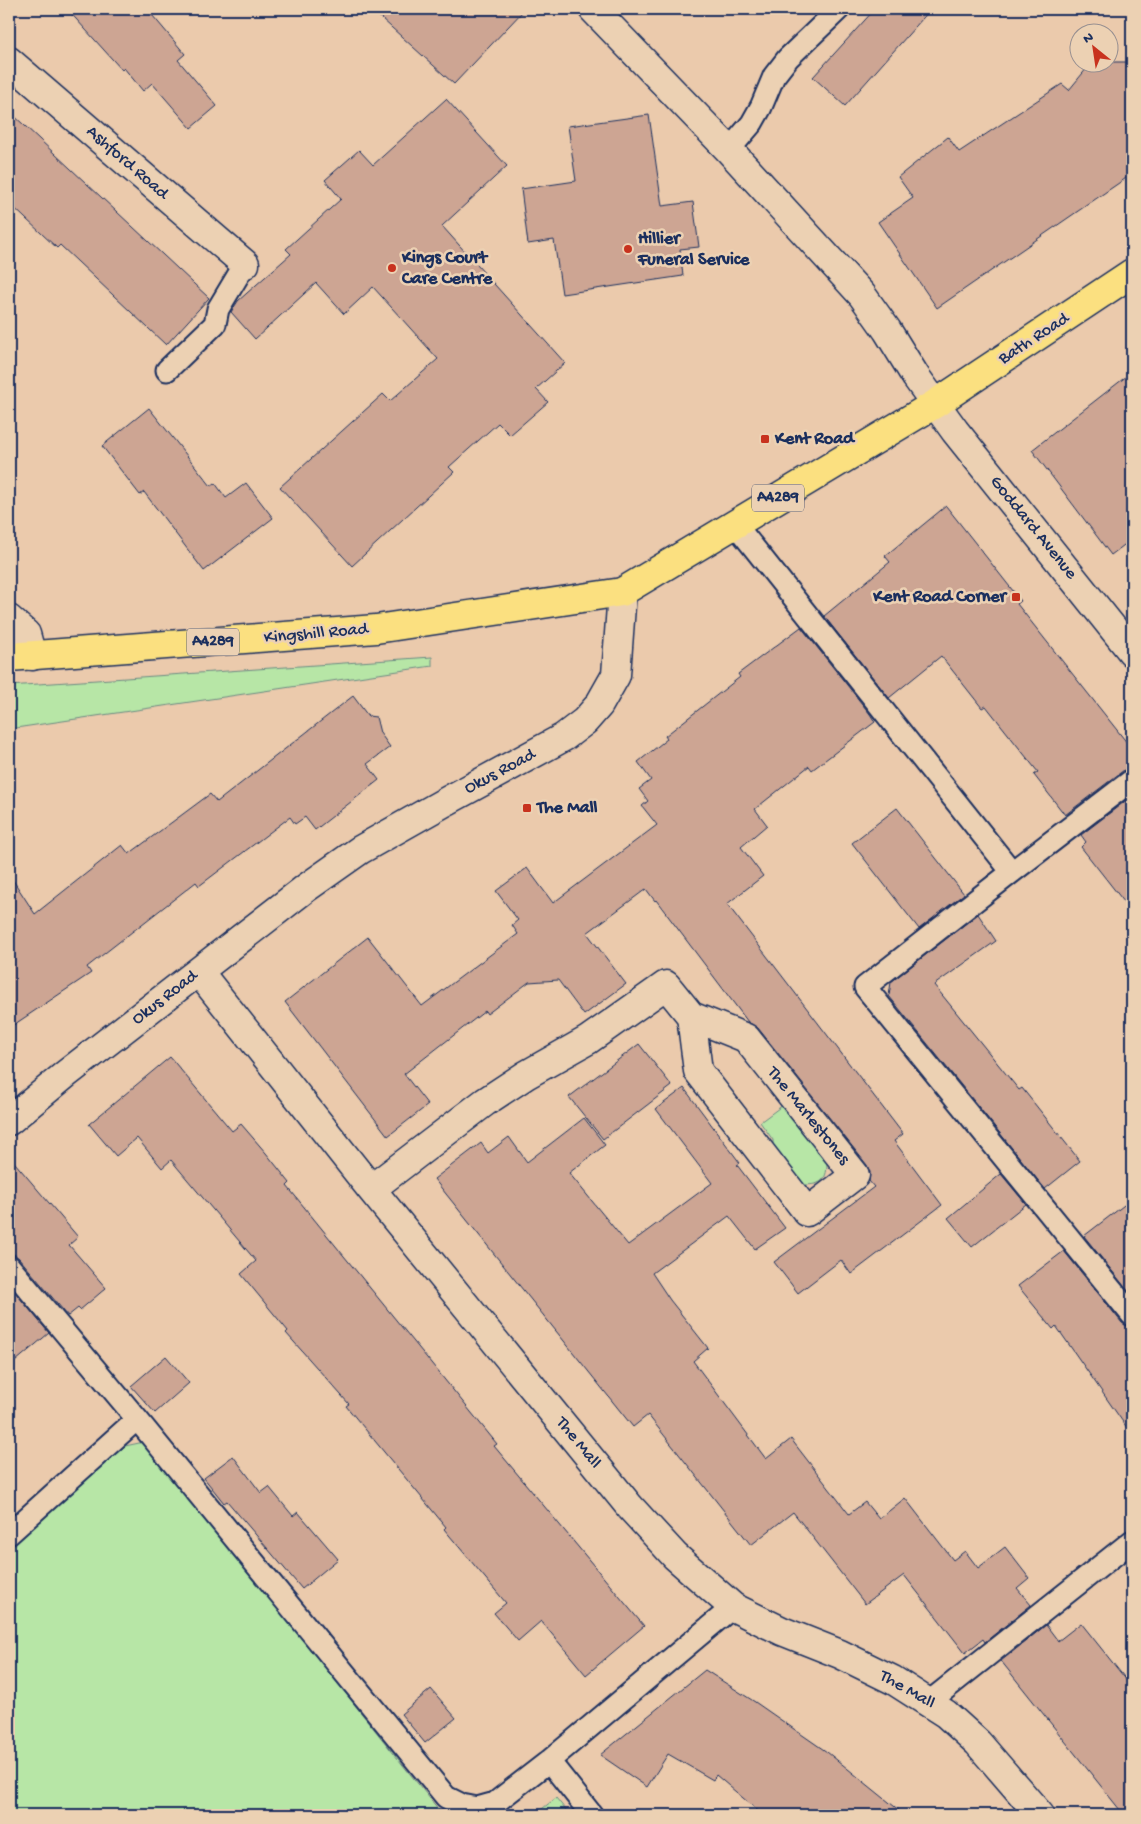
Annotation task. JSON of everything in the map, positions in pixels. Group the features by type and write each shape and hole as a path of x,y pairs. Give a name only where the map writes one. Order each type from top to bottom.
{"main road":[{"name":"Bath Road","path":"935,404 1132,273"},
{"name":"A4289","path":"622,592 935,404"},
{"name":"Kingshill Road","path":"20,656 376,628 622,592"}],"street":[{"path":"593,9 729,150 862,296 887,330 935,404"},
{"name":"Ashford Road","path":"9,61 245,264"},
{"name":"Goddard Avenue","path":"935,404 1132,652"},
{"name":"Okus Road","path":"9,1121 66,1074 306,888 360,850 564,738 585,721 599,705 616,675 622,592"},
{"path":"9,619 26,634 20,656"},
{"name":"The Mall","path":"199,972 371,1189 630,1507 675,1556 733,1607 782,1631 840,1654 893,1680 946,1714 978,1743 1040,1815"},
{"name":"The Marlestones","path":"371,1189 485,1102 526,1075 588,1040 666,985 690,1016 698,1071 807,1212 855,1174 746,1038 690,1016"}],"lane":[{"path":"729,150 752,122 761,107 774,76 788,58 839,9"},
{"path":"167,370 215,324 218,309 245,264"},
{"path":"735,524 1012,872"},
{"path":"1132,780 865,987 1132,1316"},
{"path":"9,1266 137,1419 446,1797 462,1805 477,1808 495,1803 549,1761 733,1607"},
{"path":"9,1534 137,1419"},
{"path":"929,1702 1132,1540"},
{"path":"549,1761 592,1815"}],"green space":[{"path":"432,657 432,666 9,729 9,686"},
{"path":"783,1105 827,1163 827,1170 821,1182 801,1185 773,1152 773,1140 760,1122"},
{"path":"144,1442 443,1815 9,1815 9,1549 125,1446"},
{"path":"556,1798 570,1815 534,1815"}],"building":[{"path":"67,9 147,9 185,54 178,60 217,106 191,128 152,83 143,91 124,68 122,70"},
{"path":"371,9 525,9 454,84"},
{"path":"875,9 931,9 845,106 813,77"},
{"path":"1118,62 1132,62 1132,174 937,308 878,222 913,198 898,177 948,137 959,152 1062,84 1069,90 1084,72 1118,72"},
{"name":"Kings Court Care Centre","path":"446,99 507,166 442,226 565,363 536,389 548,402 510,435 498,423 449,467 454,472 352,566 280,487 383,394 390,401 438,359 373,287 344,314 316,283 255,339 231,312 238,301 291,254 286,249 341,199 325,180 359,150 373,165"},
{"path":"9,111 209,298 166,345 60,245 57,248 9,203"},
{"path":"649,115 662,206 693,202 699,247 680,249 683,276 562,294 554,240 528,244 521,189 576,181 568,126"},
{"path":"1132,372 1132,539 1111,555 1032,450"},
{"path":"149,408 211,486 215,483 226,498 246,483 273,518 204,571 144,492 140,495 102,446"},
{"path":"946,506 1021,601 1017,604 1132,749 1132,768 1124,770 1065,815 1034,775 1038,772 986,706 982,708 941,656 889,698 824,616 890,562 885,556"},
{"path":"801,627 875,722 812,770 809,766 755,809 767,825 741,847 763,876 727,904 903,1134 894,1141 942,1205 851,1274 841,1260 798,1293 774,1262 874,1187 869,1181 870,1172 867,1165 758,1028 748,1022 646,889 587,933 626,984 584,1015 558,980 529,982 487,1014 485,1011 404,1074 428,1105 388,1136 285,1002 368,937 422,1006 518,934 512,925 518,920 496,891 527,868 553,903 657,825 642,806 648,801 639,789 651,780 638,762 667,739 665,736 740,677 738,674"},
{"path":"353,696 368,716 376,717 380,733 390,747 367,764 379,780 315,830 305,817 295,824 290,817 199,886 196,882 87,967 91,973 9,1028 9,874 35,914 122,845 129,854 210,794 217,802"},
{"path":"1132,796 1132,912 1081,847 1086,842 1081,835"},
{"path":"897,808 964,894 919,929 852,843"},
{"path":"978,914 996,941 934,985 1019,1090 1022,1088 1080,1161 1045,1189 889,996 891,982"},
{"path":"639,1044 672,1086 603,1139 569,1097"},
{"path":"170,1057 232,1131 241,1124 266,1153 290,1183 287,1186 497,1444 494,1446 644,1626 586,1675 541,1621 518,1641 494,1613 506,1603 346,1406 349,1404 286,1333 288,1331 241,1274 256,1261 171,1160 162,1168 137,1138 116,1156 89,1124"},
{"path":"684,1088 740,1163 737,1165 785,1228 755,1249 729,1216 652,1273 670,1300 708,1348 693,1361 766,1459 791,1439 849,1514 865,1502 879,1519 905,1498 953,1560 965,1551 978,1568 1005,1547 1029,1578 1017,1588 1031,1605 985,1642 983,1639 965,1653 904,1575 865,1604 793,1512 751,1545 648,1415 633,1427 434,1179 481,1143 488,1153 509,1137 527,1162 584,1118 605,1145 569,1173 628,1245 712,1183 656,1109"},
{"path":"9,1156 78,1237 69,1245 106,1288 80,1310 78,1308 68,1316 19,1258 14,1254 9,1254"},
{"path":"1001,1174 1026,1204 972,1247 948,1218"},
{"path":"1132,1199 1132,1296 1084,1236"},
{"path":"1064,1251 1122,1323 1132,1327 1132,1435 1056,1326 1053,1329 1018,1286"},
{"path":"9,1285 49,1333 9,1367"},
{"path":"166,1356 189,1383 155,1413 131,1386"},
{"path":"233,1456 261,1493 269,1487 293,1516 298,1512 338,1559 302,1589 227,1501 224,1503 204,1478"},
{"path":"1081,1623 1132,1687 1132,1815 1124,1815 1001,1661 1046,1625 1058,1641"},
{"path":"705,1670 827,1752 905,1815 763,1815 716,1775 713,1780 668,1754 647,1787 600,1755"},
{"path":"431,1689 456,1718 425,1743 401,1714"}],"place":[{"name":"Hillier Funeral Service","path":"628,249"},
{"name":"Kings Court Care Centre","path":"392,268"},
{"name":"Kent Road","path":"765,439"},
{"name":"Kent Road Corner","path":"1016,597"},
{"name":"The Mall","path":"527,808"}]}
